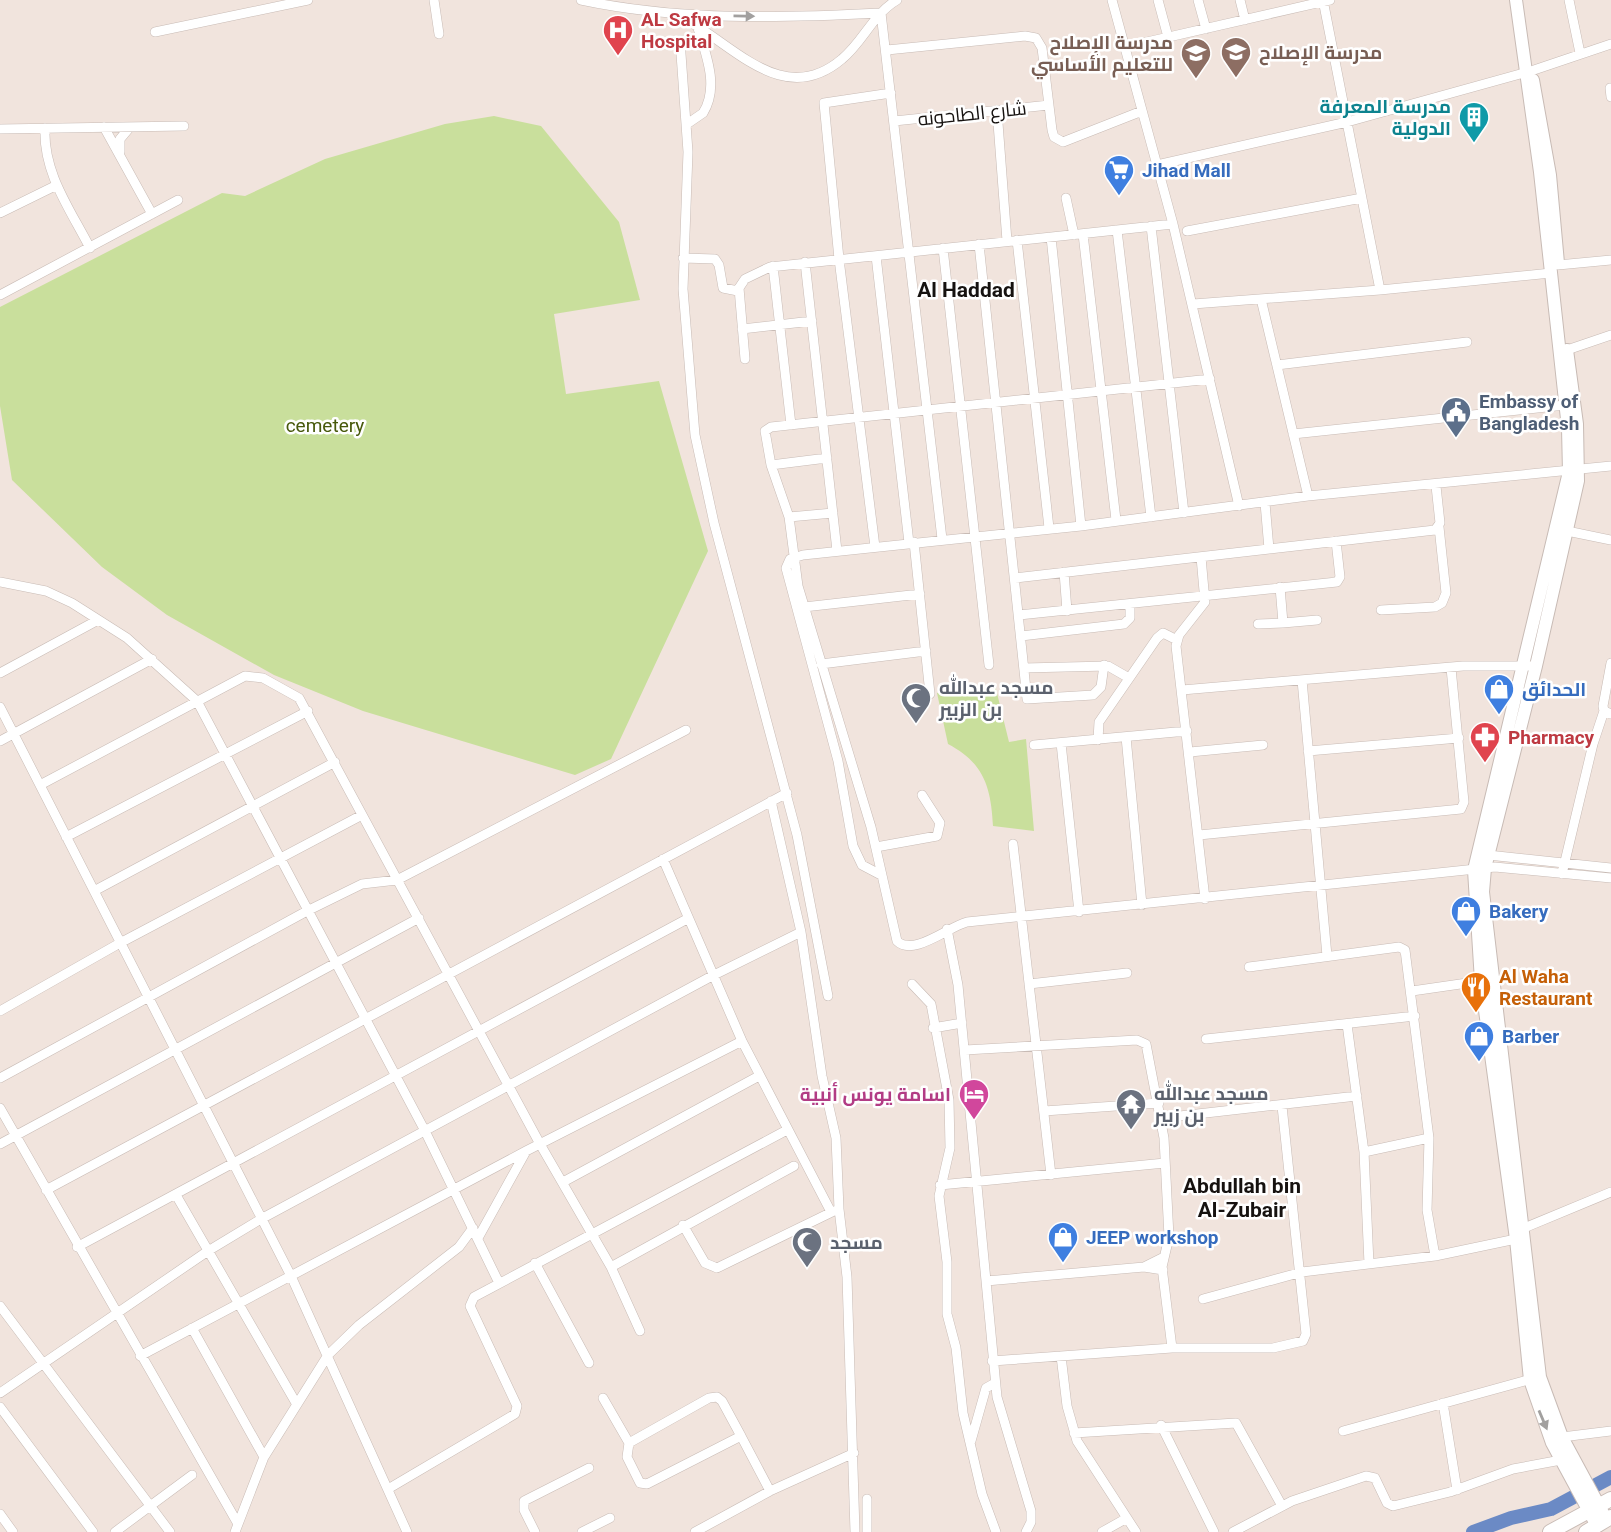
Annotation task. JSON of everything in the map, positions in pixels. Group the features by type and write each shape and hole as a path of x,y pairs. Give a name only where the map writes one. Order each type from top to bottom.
{"highway":[{"path":"1550,1532 1595,1503"}],"main road":[{"path":"1516,0 1577,424 1567,531 1483,865 1481,982 1520,1233"},
{"path":"1523,0 1528,72"},
{"path":"1554,269 1565,405 1574,471 1531,667 1483,865 1484,914 1541,1416 1568,1465 1595,1503 1600,1524"},
{"path":"1535,1378 1562,1437 1568,1465"}],"street":[{"path":"155,32 308,0"},
{"path":"434,0 439,34"},
{"path":"583,0 676,14 801,17 881,13"},
{"path":"676,14 697,25 760,70 794,77 814,73 841,60 881,13 897,0"},
{"path":"1112,0 1193,304 1238,506"},
{"path":"1158,0 1168,37"},
{"path":"1198,0 1206,29"},
{"path":"1240,0 1245,20"},
{"path":"1283,0 1286,10"},
{"path":"1569,0 1580,53"},
{"path":"1125,47 1325,1 1380,289"},
{"path":"881,13 942,539"},
{"path":"687,124 704,113 710,89 710,72 697,25"},
{"path":"887,50 1031,36 1040,42 1042,48 1054,137 1063,142 1143,111"},
{"path":"680,40 687,124 683,258 688,379 700,462 787,793 812,904 828,996"},
{"path":"1157,165 1347,122 1528,72 1611,44"},
{"path":"875,547 839,259 824,103 891,93"},
{"name":"شارع الطاحونه","path":"894,121 1049,105"},
{"path":"997,110 1049,528"},
{"path":"0,129 184,126"},
{"path":"104,127 152,214"},
{"path":"120,152 120,139 130,127"},
{"path":"45,128 46,162 90,248"},
{"path":"0,213 57,185"},
{"path":"1066,198 1079,235 1116,520"},
{"path":"1187,231 1362,198"},
{"path":"0,295 178,200"},
{"path":"745,359 738,291 745,279 773,266 1173,224"},
{"path":"1151,226 1184,513"},
{"path":"1117,230 1151,517"},
{"path":"1051,237 1081,526"},
{"path":"979,244 1027,699 1031,701 1093,695 1101,687 1104,665"},
{"path":"943,248 989,665"},
{"path":"876,256 930,694"},
{"path":"683,258 715,259 719,265 723,288 738,291"},
{"path":"1193,304 1380,289 1611,260"},
{"path":"805,262 837,551"},
{"path":"773,266 791,425"},
{"path":"1261,299 1308,496"},
{"path":"742,329 812,321"},
{"path":"1567,349 1611,335"},
{"path":"1277,365 1468,342"},
{"path":"1210,379 791,425 765,431 771,465 789,517 793,557 804,607 876,847 895,937 899,944 914,947 947,929 968,922 1205,899 1483,865 1563,869 1611,868"},
{"path":"1293,434 1565,405"},
{"path":"771,465 827,458"},
{"path":"881,875 862,865 850,837 838,761 786,568 793,557 1010,531 1081,526 1308,496 1436,486 1611,466"},
{"path":"1381,610 1435,607 1442,603 1446,593 1436,486"},
{"path":"1265,503 1269,548"},
{"path":"789,517 833,513"},
{"path":"1015,578 1431,531 1439,527"},
{"path":"1567,531 1611,540"},
{"path":"1019,615 1339,581 1336,541"},
{"path":"1201,557 1205,595 1203,607 1177,640 1205,899"},
{"path":"1064,572 1067,611"},
{"path":"0,582 54,594 98,620 152,659 197,701 334,964 425,1131 499,1283"},
{"path":"1280,587 1283,622"},
{"path":"804,607 919,594"},
{"path":"1021,636 1124,624 1130,618 1130,605"},
{"path":"0,673 98,620"},
{"path":"1258,624 1317,620"},
{"path":"1098,740 1099,722 1159,635 1167,634 1177,640"},
{"path":"821,664 926,651"},
{"path":"0,741 152,659"},
{"path":"1563,869 1593,744 1608,712 1604,694 1611,663"},
{"path":"1024,668 1104,665 1112,666 1129,678"},
{"path":"1182,690 1451,668 1531,667"},
{"path":"1199,835 1461,809 1464,802 1451,668"},
{"path":"40,785 240,678 254,676 293,693 308,711 508,1086 611,1266 640,1331"},
{"path":"1302,680 1328,956"},
{"path":"0,707 291,1276 407,1532"},
{"path":"66,837 308,711"},
{"path":"0,1079 307,911 362,884 397,880 686,730"},
{"path":"1034,746 1187,732"},
{"path":"1126,737 1142,905"},
{"path":"1308,751 1459,738"},
{"path":"1061,743 1079,912"},
{"path":"1190,752 1263,745"},
{"path":"94,891 335,762"},
{"path":"46,1189 787,793"},
{"path":"876,847 937,836 940,824 922,795"},
{"path":"771,802 801,932 820,1063 836,1138 835,1211 847,1276 855,1532"},
{"path":"0,1012 120,943 362,815"},
{"path":"1013,844 1051,1175"},
{"path":"663,859 712,976 759,1076 835,1211"},
{"path":"1563,869 1611,878"},
{"path":"797,912 812,904"},
{"path":"0,1144 419,918"},
{"path":"77,1247 687,919"},
{"path":"947,929 957,971 979,1182 992,1361 1003,1426 1031,1511 1031,1522 1026,1532"},
{"path":"0,1393 208,1251 261,1219 712,976 801,932"},
{"path":"1249,967 1404,948 1412,991 1429,1139 1427,1210 1435,1256"},
{"path":"1029,984 1128,974"},
{"path":"1412,991 1481,982"},
{"path":"912,984 929,1000 950,1114 950,1148 940,1185 939,1206 947,1262 947,1314 956,1348 960,1398 982,1494 996,1532"},
{"path":"1206,1039 1415,1016"},
{"path":"933,1028 962,1023"},
{"path":"1347,1024 1364,1152 1369,1264"},
{"path":"965,1050 1142,1040 1150,1050 1162,1118 1169,1237 1163,1270 1172,1348"},
{"path":"139,1356 540,1144 742,1041"},
{"path":"563,1182 759,1076"},
{"path":"1162,1118 1357,1096"},
{"path":"1044,1111 1159,1103"},
{"path":"992,1361 1172,1348 1260,1349 1303,1341 1306,1334 1302,1272 1282,1106"},
{"path":"0,1108 237,1528"},
{"path":"388,1489 515,1414 517,1406 470,1306 474,1297 787,1130"},
{"path":"1364,1152 1429,1139"},
{"path":"478,1238 526,1152"},
{"path":"940,1185 1165,1163"},
{"path":"611,1266 794,1167"},
{"path":"1203,1299 1302,1272 1435,1256 1520,1233 1611,1192"},
{"path":"176,1195 296,1402"},
{"path":"683,1225 703,1260 717,1268 835,1211"},
{"path":"237,1528 264,1457 296,1402 328,1355 359,1325 459,1247 473,1228"},
{"path":"1144,1267 1164,1257"},
{"path":"535,1264 589,1363"},
{"path":"986,1281 1144,1267 1163,1270"},
{"path":"0,1306 170,1532"},
{"path":"192,1328 264,1457"},
{"path":"1061,1356 1066,1406 1074,1433 1136,1532"},
{"path":"1343,1431 1535,1378"},
{"path":"971,1441 986,1388 995,1383"},
{"path":"629,1443 714,1396 722,1401 770,1491"},
{"path":"603,1398 629,1443 628,1461 638,1481 645,1484 741,1436"},
{"path":"1443,1403 1457,1490"},
{"path":"0,1407 93,1532"},
{"path":"1074,1433 1161,1425 1237,1423 1282,1506"},
{"path":"1161,1425 1214,1532"},
{"path":"1562,1437 1611,1431"},
{"path":"695,1532 770,1491 854,1452"},
{"path":"1233,1532 1282,1506 1370,1476 1377,1480 1387,1503 1393,1506 1457,1490 1513,1469 1568,1465"},
{"path":"535,1532 524,1510 524,1502 589,1468"},
{"path":"115,1532 192,1475"},
{"path":"866,1532 867,1499"},
{"path":"0,1514 13,1532"},
{"path":"582,1532 610,1518"},
{"path":"1102,1532 1127,1518"}],"green space":[{"name":"cemetery","path":"494,116 541,126 619,222 640,300 554,314 566,394 659,381 708,551 611,759 575,775 363,711 274,675 167,615 102,567 12,480 0,406 0,307 222,193 245,196 325,159 445,124"},
{"path":"995,685 1009,742 1026,739 1034,831 993,826 990,799 978,768 948,744 937,693"}],"waterway":[{"path":"1473,1532 1511,1518 1551,1509 1611,1477"}],"place":[{"name":"AL Safwa Hospital","path":"618,57"},
{"name":"مدرسة الإصلاح","path":"1236,79"},
{"name":"مدرسة الإصلاح للتعليم الأساسي","path":"1196,80"},
{"name":"مدرسة المعرفة الدولية","path":"1474,144"},
{"name":"Jihad Mall","path":"1119,197"},
{"name":"Embassy of Bangladesh","path":"1456,439"},
{"name":"الحدائق","path":"1499,716"},
{"name":"مسجد عبدالله بن الزبير","path":"916,725"},
{"name":"Pharmacy","path":"1485,764"},
{"name":"Bakery","path":"1466,938"},
{"name":"Al Waha Restaurant","path":"1476,1014"},
{"name":"Barber","path":"1479,1063"},
{"name":"اسامة يونس أنبية","path":"974,1121"},
{"name":"مسجد عبدالله بن زبير","path":"1131,1131"},
{"name":"JEEP workshop","path":"1063,1264"},
{"name":"مسجد","path":"807,1269"}],"district":[{"name":"Al Haddad","path":"966,290"},
{"name":"Abdullah bin Al-Zubair","path":"1242,1198"}]}
